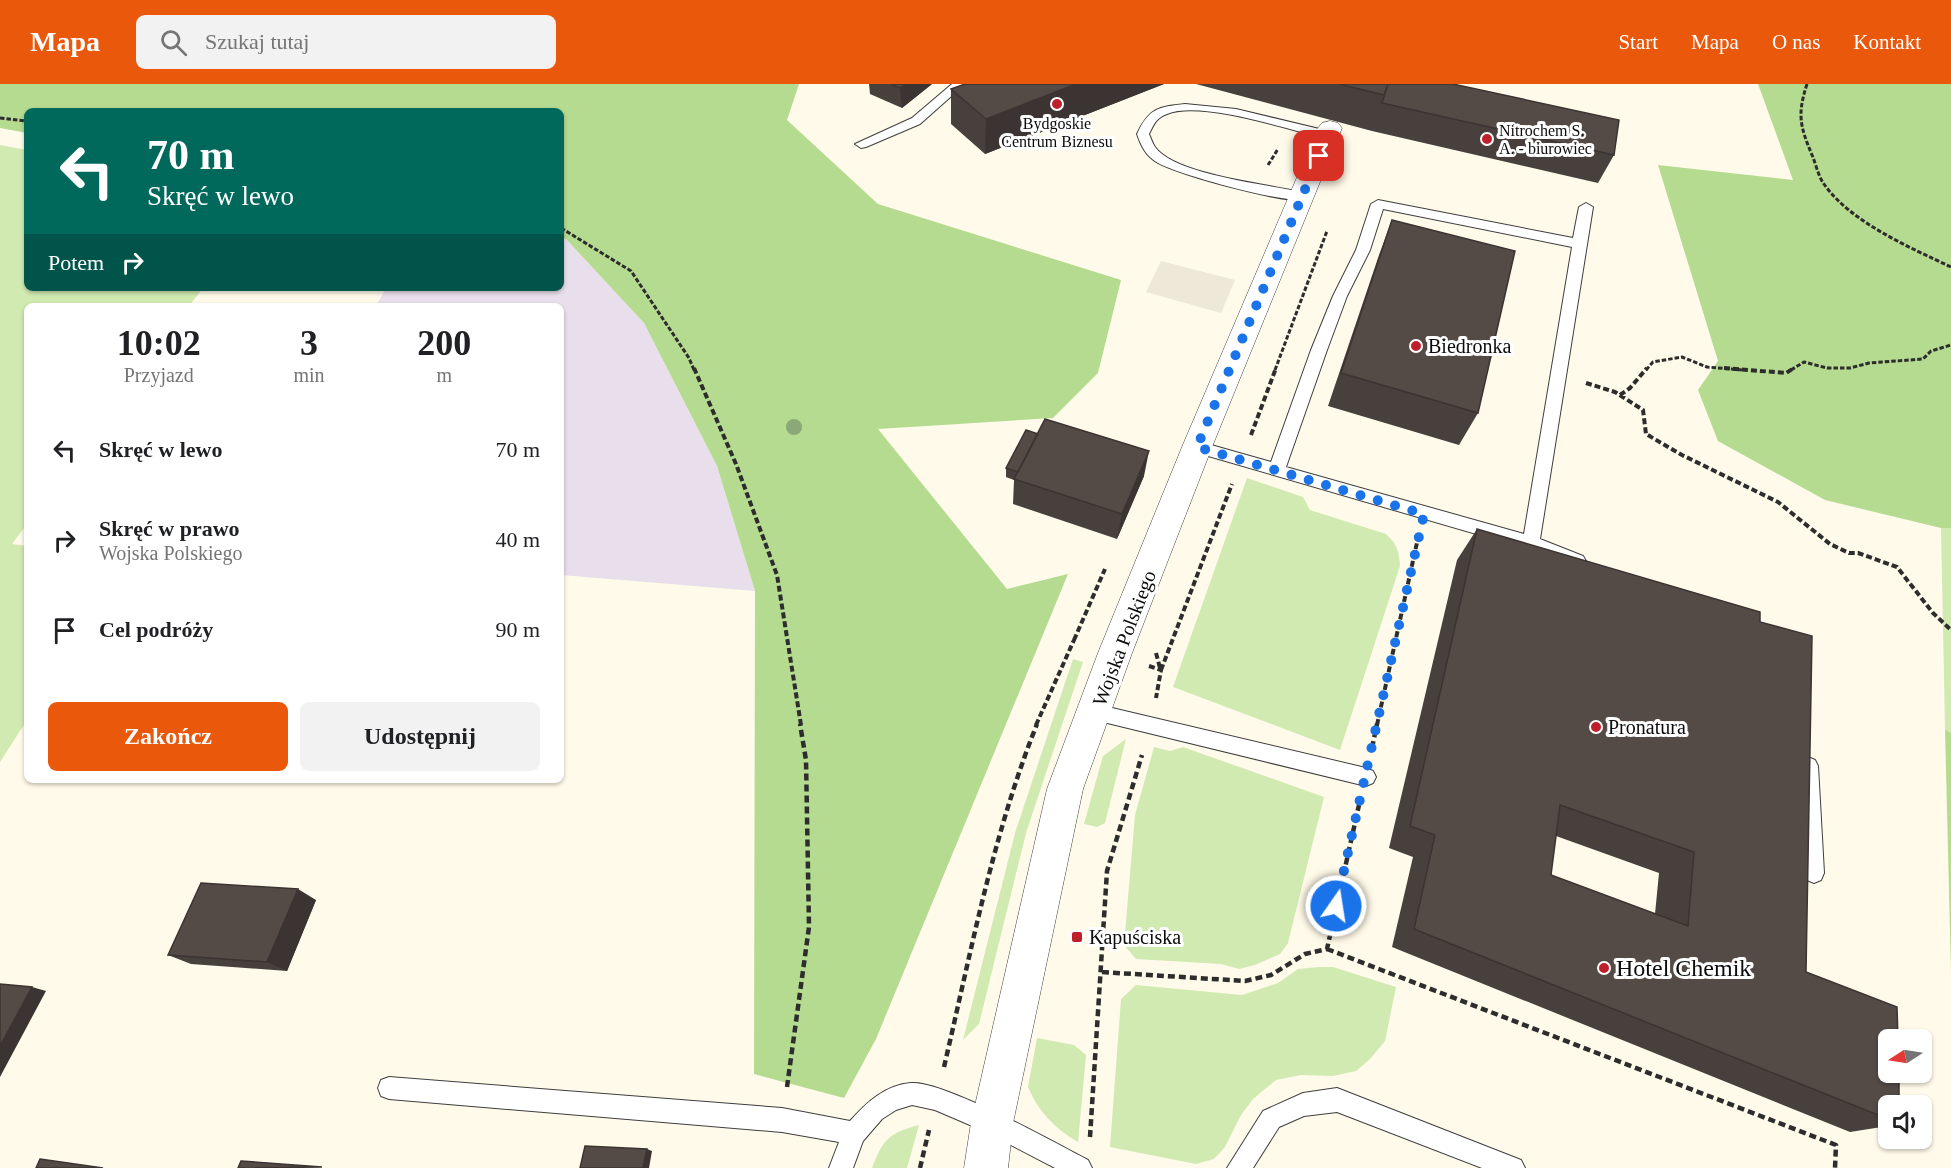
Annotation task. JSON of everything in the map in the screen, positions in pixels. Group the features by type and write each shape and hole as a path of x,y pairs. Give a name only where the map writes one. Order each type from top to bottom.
{"street":[{"name":"Wojska Polskiego","path":"986,1168 992,1123 1065,789 1115,653 1197,447 1329,132"}],"lane":[{"path":"861,144 916,121 959,84"},
{"path":"1303,197 1258,189 1177,168 1151,151 1143,134 1152,117 1174,106 1193,106 1329,132"},
{"path":"1276,471 1319,350 1340,296 1363,250 1378,204 1579,244"},
{"path":"1531,543 1586,207"},
{"path":"1197,447 1531,543 1598,568"},
{"path":"1095,712 1366,777"},
{"path":"1807,743 1814,873"},
{"path":"389,1088 782,1120 854,1133"},
{"path":"841,1168 854,1133 874,1111 891,1100 912,1094 936,1099 992,1123 1080,1168"},
{"path":"1239,1168 1271,1119 1304,1105 1337,1100 1513,1168"}],"path":[{"path":"1807,84 1798,109 1802,130 1824,184 1846,206 1909,247 1951,267"},
{"path":"0,118 24,121"},
{"path":"564,229 631,271 689,358 736,464 777,575 806,760 809,927 782,1120"},
{"path":"1620,395 1630,388 1653,362 1682,357 1707,367 1786,373 1804,362 1827,368 1850,368 1869,363 1923,359 1931,351 1951,345"},
{"path":"1558,374 1620,395 1643,410 1646,434 1682,455 1778,502 1830,544 1849,554 1858,553 1897,567 1933,613 1951,630"},
{"path":"1327,949 1424,514"},
{"path":"1089,1145 1107,871 1151,726"},
{"path":"1102,972 1245,981 1271,975 1305,954 1327,949 1836,1145 1835,1168"}],"shaded area":[{"path":"564,239 566,239 644,323 717,466 755,591 564,575 564,303 378,303 384,291 564,291"},
{"path":"1161,261 1235,280 1221,313 1146,292"}],"green space":[{"path":"0,84 799,84 787,120 878,204 1121,280 1098,373 1053,418 878,429 1007,589 1068,574 876,1039 844,1098 754,1074 755,591 717,466 644,323 564,239 564,108 24,108 24,132 0,128"},
{"path":"1758,84 1951,84 1951,528 1941,528 1825,500 1718,441 1698,390 1718,361 1658,165 1793,180"},
{"path":"0,145 24,149 24,291 201,291 191,303 24,303 24,528 12,544 24,546 24,725 0,762"},
{"path":"1247,478 1303,497 1310,510 1386,534 1397,548 1400,566 1340,750 1173,687"},
{"path":"1941,528 1951,528 1951,733 1945,729"},
{"path":"1073,659 1083,662 1026,833 979,1024 963,1040 1015,833"},
{"path":"1945,729 1951,733 1951,972"},
{"path":"1126,739 1105,823 1097,827 1084,824 1103,756"},
{"path":"1154,747 1170,751 1183,747 1324,797 1288,943 1280,954 1239,969 1221,964 1136,959 1124,945 1135,815"},
{"path":"1333,967 1396,987 1385,1041 1370,1059 1356,1071 1333,1076 1301,1075 1276,1080 1253,1099 1241,1115 1225,1147 1214,1159 1196,1164 1110,1147 1121,999 1136,985 1242,995 1278,983 1298,969"},
{"path":"1037,1038 1074,1045 1086,1055 1078,1142 1048,1119 1028,1087"},
{"path":"919,1125 907,1168 872,1168 888,1139 894,1134"}],"building":[{"path":"891,84 906,84 900,88"},
{"path":"965,84 1076,84 986,119 951,89"},
{"path":"1339,84 1388,84 1384,95"},
{"path":"1388,84 1453,84 1619,120 1614,155 1382,103"},
{"name":"Biedronka","path":"1392,220 1515,251 1478,413 1341,373"},
{"path":"1045,419 1149,451 1122,514 1014,479"},
{"path":"1026,430 1038,434 1018,472 1006,468"},
{"path":"1477,529 1760,612 1760,622 1812,636 1806,972 1897,1007 1898,1029 1878,1029 1878,1083 1899,1083 1899,1095 1878,1095 1878,1115 1414,929 1435,835 1410,826","holes":["1560,805 1694,852 1688,926 1551,875"]},
{"path":"201,883 298,889 267,962 168,955"},
{"path":"0,984 32,987 0,1046"},
{"path":"585,1146 647,1149 643,1168 580,1168"},
{"path":"40,1159 103,1168 36,1168"},
{"path":"241,1161 322,1167 238,1168"}],"place":[{"name":"Bydgoskie Centrum Biznesu","path":"1057,104"},
{"name":"Nitrochem S. A. - biurowiec","path":"1487,139"},
{"name":"Biedronka","path":"1416,346"},
{"name":"Pronatura","path":"1596,727"},
{"name":"Kapuściska","path":"1077,937"},
{"name":"Hotel Chemik","path":"1604,968"}],"route":[{"path":"1319,156 1197,447 1424,514 1336,906"}]}
